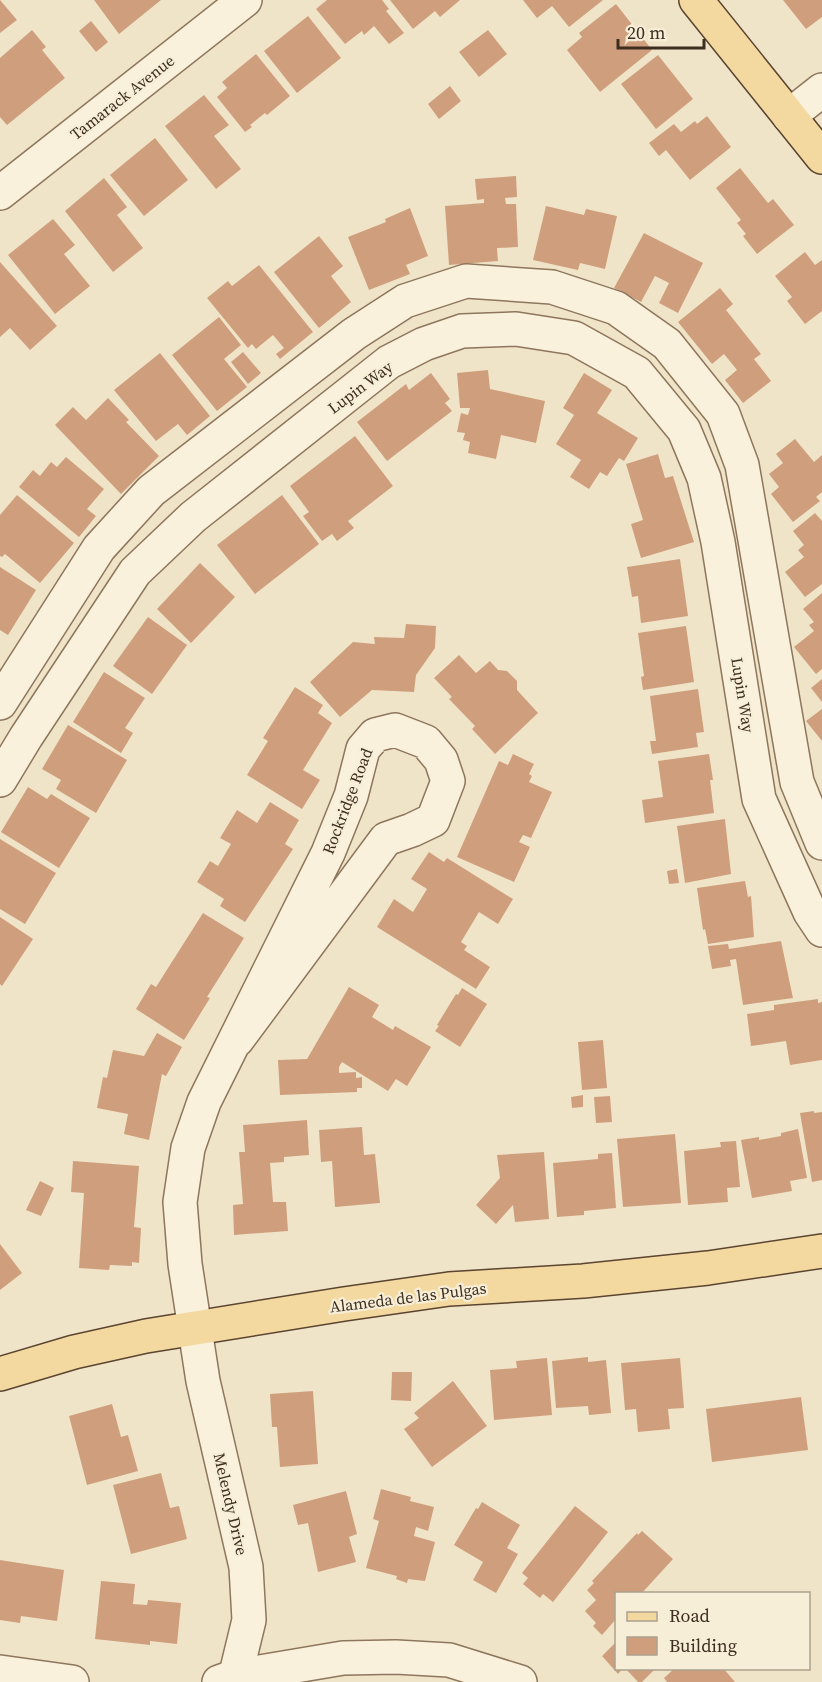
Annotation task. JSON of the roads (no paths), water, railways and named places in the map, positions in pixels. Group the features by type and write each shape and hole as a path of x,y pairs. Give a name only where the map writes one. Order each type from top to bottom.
{"main road":[{"path":"696,0 822,158"},
{"name":"Alameda de las Pulgas","path":"0,1374 74,1352 194,1327 449,1289 583,1281 708,1268 822,1251"}],"street":[{"name":"Tamarack Avenue","path":"0,193 245,0"},
{"path":"789,116 822,90"},
{"path":"0,703 99,548 151,490 354,334 405,301 466,281 552,287 616,308 667,344 723,414 741,465 797,783 822,843"},
{"name":"Lupin Way","path":"0,780 26,736 135,572 193,518 389,362 424,345 462,332 516,329 574,338 637,374 684,430 704,478 718,542 759,799 810,912 822,930"},
{"name":"Rockridge Road","path":"194,1327 185,1264 180,1202 188,1148 204,1102 237,1040 328,853 351,796 363,749 375,735 395,730 426,742 441,760 447,781 433,820 386,839 237,1040"},
{"name":"Melendy Drive","path":"194,1327 203,1381 246,1567 249,1620 230,1680"},
{"path":"230,1680 343,1659 396,1656 449,1660 520,1682"},
{"path":"0,1671 72,1682"}]}
